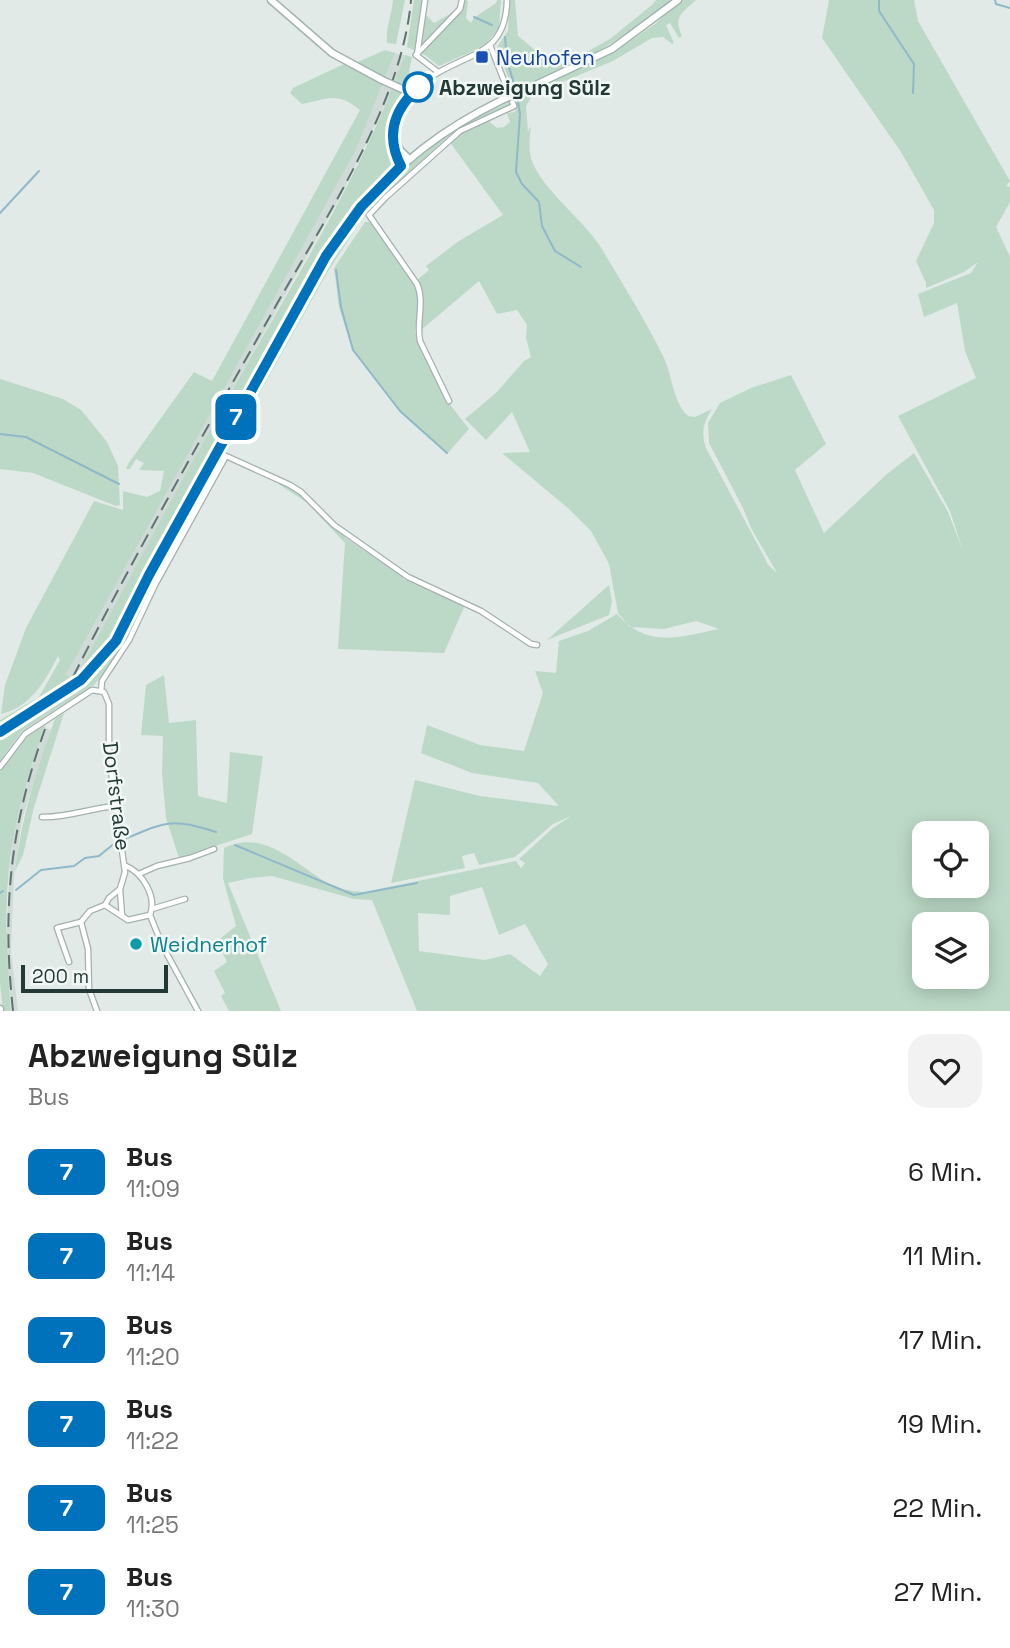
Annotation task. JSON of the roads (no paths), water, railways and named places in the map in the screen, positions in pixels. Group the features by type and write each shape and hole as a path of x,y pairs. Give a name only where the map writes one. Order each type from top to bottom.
{"main road":[{"path":"271,0 332,53 411,93"},
{"path":"0,732 81,680 116,641 149,575 326,256 361,207 408,159 449,129 502,100 612,49 678,0"},
{"path":"401,166 392,143 394,124 411,93 428,79"},
{"path":"394,124 396,142 408,159"}],"street":[{"path":"416,55 425,0"},
{"path":"416,55 460,9 461,0"},
{"path":"428,79 490,45 503,29 507,0"},
{"path":"449,401 418,330 421,292 369,215 452,137 477,121 514,106 490,45"},
{"path":"416,55 438,72"},
{"path":"0,767 25,734 92,690 100,691 102,681 130,640 155,584 226,456 301,492 334,525 408,577 481,611 531,644 537,645"},
{"name":"Dorfstraße","path":"68,962 57,929 81,922 84,916 105,905 120,889 126,866 109,756 107,696 100,691"},
{"path":"42,817 58,818 91,809 116,806"},
{"path":"139,874 156,866 214,849"},
{"path":"126,866 139,874 146,883 151,912 162,945 198,1011"},
{"path":"120,889 122,917"},
{"path":"105,905 130,920 185,899"},
{"path":"81,922 88,954 89,989 97,1011"}],"waterway":[{"path":"879,0 879,11 914,64 913,93"},
{"path":"995,0 996,4 1010,8"},
{"path":"474,17 492,25"},
{"path":"505,37 507,61 516,90"},
{"path":"517,95 520,114 516,172 522,184 539,202 542,226 555,251 581,267"},
{"path":"0,213 39,171"},
{"path":"336,270 341,307 353,350 400,411 447,453"},
{"path":"0,434 26,437 119,484"},
{"path":"125,839 161,825 179,823 216,832"},
{"path":"16,890 41,870 74,866 85,858 99,856 116,842"},
{"path":"235,845 354,895 417,883"}],"railway":[{"path":"73,677 169,497 356,164 392,81 404,40 411,0"},
{"path":"13,1011 8,937 12,868 24,800 45,729"}],"place":[{"name":"Neuhofen","path":"482,57"},
{"name":"Abzweigung Sülz","path":"418,87"},
{"name":"Weidnerhof","path":"136,944"}]}
